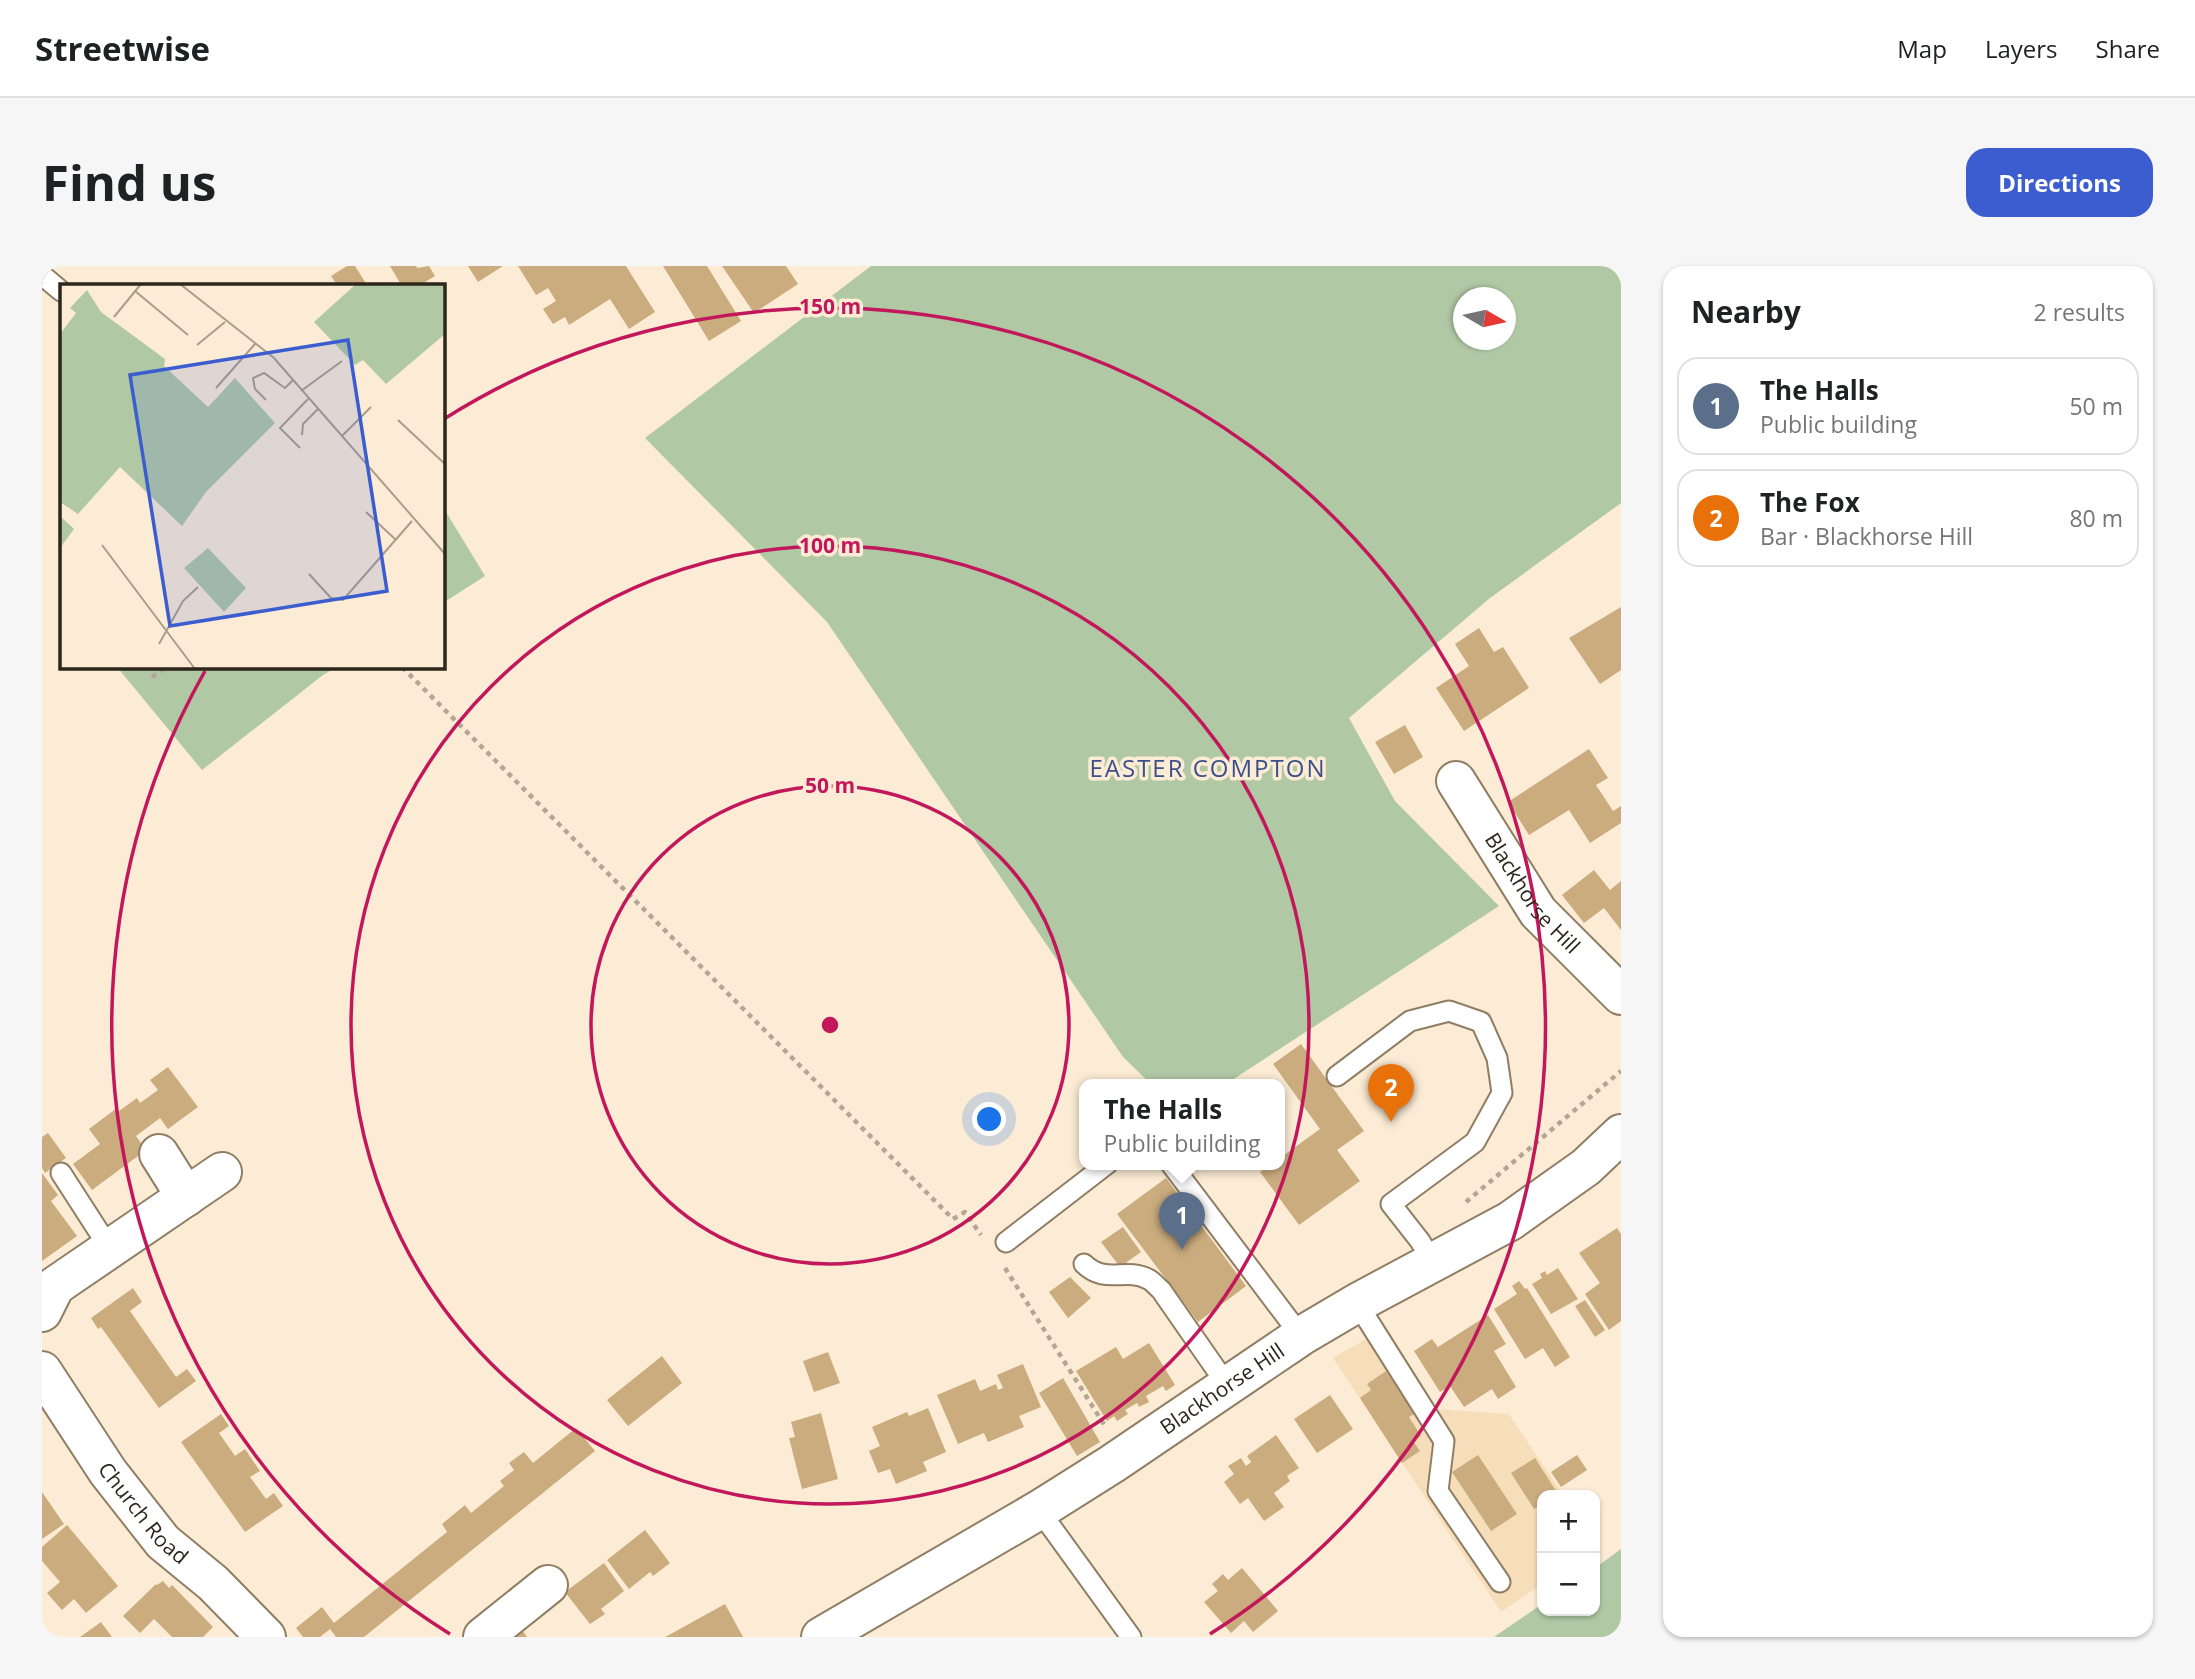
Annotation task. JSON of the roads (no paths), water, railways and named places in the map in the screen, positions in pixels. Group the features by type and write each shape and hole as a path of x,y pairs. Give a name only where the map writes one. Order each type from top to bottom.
{"street":[{"name":"Blackhorse Hill","path":"1456,781 1538,912 1621,995"},
{"name":"Blackhorse Hill","path":"821,1637 1039,1510 1124,1457 1301,1336 1510,1221 1586,1167 1621,1134"},
{"path":"159,1154 186,1197"},
{"path":"42,1312 55,1286 222,1172"},
{"name":"Church Road","path":"42,1371 108,1472 163,1542 213,1583 266,1637"},
{"path":"483,1637 548,1585"}],"lane":[{"path":"42,275 60,290"},
{"path":"1337,1076 1410,1021 1449,1010 1480,1022 1497,1058 1502,1093 1475,1142 1391,1204 1433,1262"},
{"path":"996,1242 1098,1170"},
{"path":"1176,1170 1301,1336"},
{"path":"61,1173 110,1249"},
{"path":"1084,1264 1094,1273 1106,1276 1138,1276 1149,1279 1161,1290 1227,1385"},
{"path":"1357,1303 1444,1441 1438,1491 1500,1582"},
{"path":"1039,1510 1131,1637"}],"place":[{"name":"The Fox","path":"1391,1122"},
{"name":"The Halls","path":"1182,1250"}],"district":[{"name":"EASTER COMPTON","path":"1208,769"}]}
